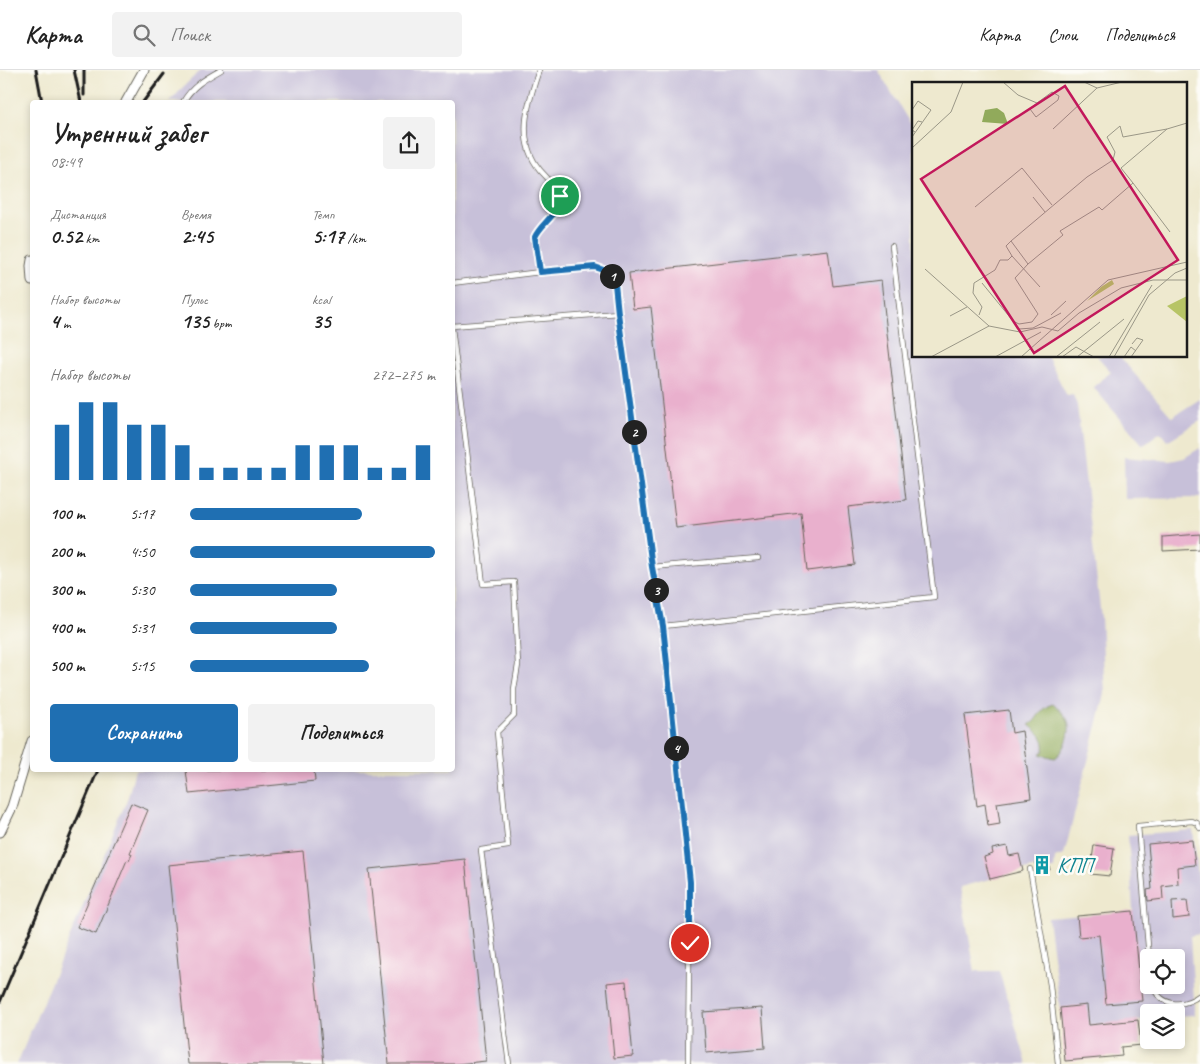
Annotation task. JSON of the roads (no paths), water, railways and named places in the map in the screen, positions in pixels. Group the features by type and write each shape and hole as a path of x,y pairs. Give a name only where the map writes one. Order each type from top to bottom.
{"street":[{"path":"127,100 144,70"},
{"path":"0,832 12,807 30,748"}],"lane":[{"path":"184,100 190,91 199,83 221,70"},
{"path":"539,70 529,102 526,121 526,146 535,164 559,192 560,202 535,237 540,272"},
{"path":"663,626 934,597 892,246"},
{"path":"455,283 595,267 609,272 615,284 652,567 663,626 690,882 688,1064"},
{"path":"455,327 618,313"},
{"path":"455,352 483,584 514,582 518,664 514,689 514,715 498,732 508,846 481,850 509,1064"},
{"path":"652,567 758,558"},
{"path":"1149,949 1138,826 1192,821 1197,823 1200,828"},
{"path":"1030,869 1050,985 1058,1064"},
{"path":"1158,994 1171,1004 1183,1004 1200,995"}],"railway":[{"path":"36,70 42,100"},
{"path":"74,70 81,100"},
{"path":"84,70 84,95"},
{"path":"144,100 164,74"},
{"path":"0,1002 97,772"}],"place":[{"name":"КПП","path":"1042,865"}]}
